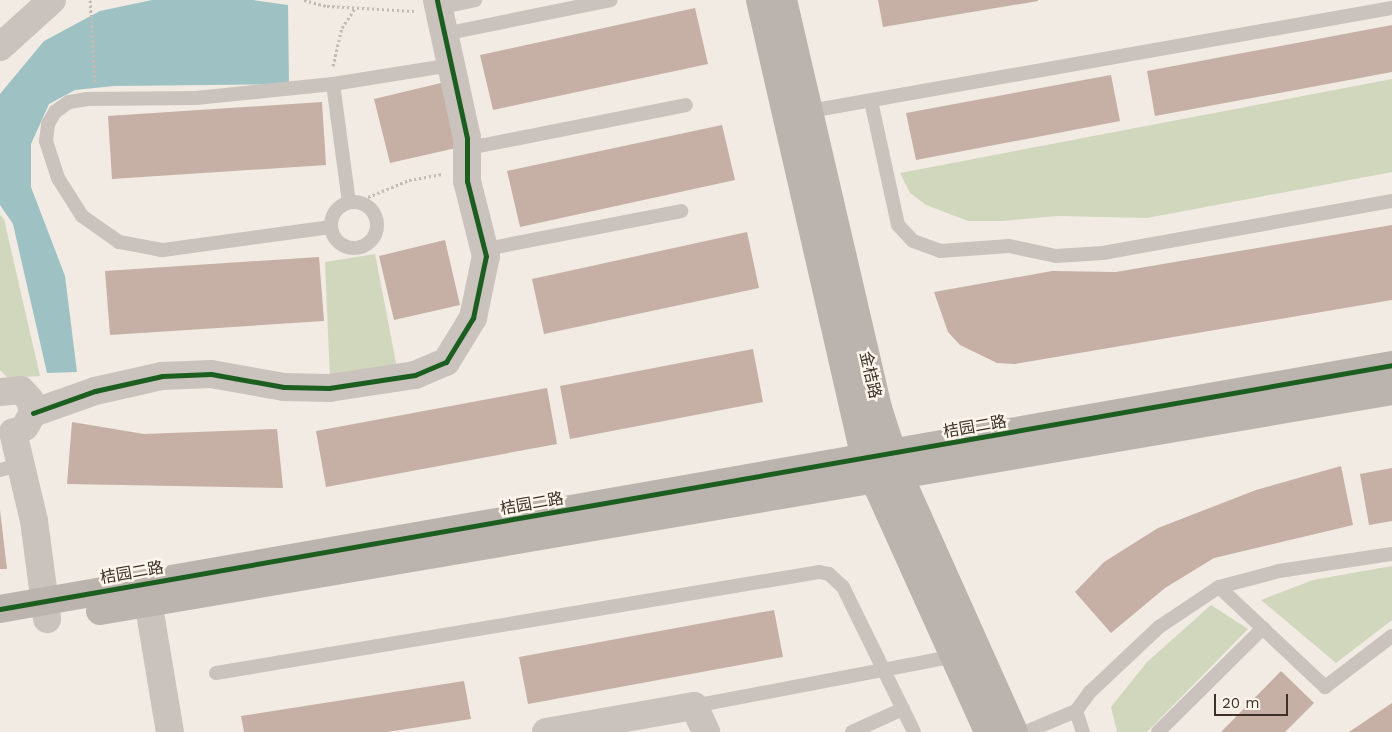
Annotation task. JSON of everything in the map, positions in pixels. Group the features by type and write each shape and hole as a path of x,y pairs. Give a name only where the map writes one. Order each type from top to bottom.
{"street":[{"path":"2,43 52,0"},
{"path":"760,0 868,470 988,732"},
{"name":"金桔路","path":"783,0 878,408 896,465 1014,732"},
{"path":"33,413 95,391 162,376 211,374 284,387 329,388 432,370 454,352 473,318 484,283 486,249 452,65 438,4"},
{"name":"桔园二路","path":"0,627 46,610 896,465 1392,365"},
{"path":"0,391 21,390 30,400 33,413 26,426 6,431 10,468 46,610"},
{"name":"桔园二路","path":"896,465 1392,391"},
{"path":"147,593 170,732"},
{"name":"桔园二路","path":"0,609 46,610"},
{"path":"546,732 694,706 705,732"}],"lane":[{"path":"438,4 475,0"},
{"path":"444,34 611,0"},
{"path":"810,111 1392,8"},
{"path":"331,227 162,250 140,250 102,234 82,216 58,178 46,141 55,112 68,102 96,98 196,98 333,84 452,65"},
{"path":"333,84 355,202 377,218 377,232 367,244 344,246 331,227 334,212 355,202"},
{"path":"871,100 898,225 914,241 940,251 1009,246 1056,256 1103,253 1392,201"},
{"path":"468,159 686,105"},
{"path":"486,249 681,210"},
{"path":"1026,732 1076,711 1090,692 1159,627 1219,587 1289,569 1392,554"},
{"path":"216,673 819,572 838,579 885,670 914,732"},
{"path":"1219,587 1325,687 1392,636"},
{"path":"1158,732 1262,628"},
{"path":"694,706 952,657"},
{"path":"852,732 903,709"},
{"path":"1076,711 1083,732"}],"path":[{"path":"90,0 96,98"},
{"path":"304,0 355,8 438,4"},
{"path":"333,84 333,56 342,28 355,8"},
{"path":"355,202 468,159"}],"green space":[{"path":"1392,79 1392,172 1147,218 1057,216 1003,221 968,221 926,205 910,193 900,173"},
{"path":"0,215 4,219 40,376 8,378 0,370"},
{"path":"375,254 398,373 330,379 325,262"},
{"path":"1392,566 1392,620 1336,663 1261,600 1313,580"},
{"path":"1211,605 1248,629 1147,732 1117,732 1111,707 1147,662"}],"water":[{"path":"152,0 253,0 288,5 289,84 114,86 75,90 49,104 31,144 31,187 65,276 77,372 47,373 13,224 0,205 0,94 44,41 100,11"}],"building":[{"path":"878,0 1038,0 1038,1 883,27"},
{"path":"695,8 708,64 493,110 480,55"},
{"path":"1392,25 1392,72 1155,116 1147,71"},
{"path":"1111,75 1120,121 916,160 906,113"},
{"path":"441,83 456,148 390,163 374,99"},
{"path":"322,102 326,165 112,179 108,116"},
{"path":"722,125 735,180 520,227 507,171"},
{"path":"1392,225 1392,300 1015,364 997,363 960,345 948,332 934,292 1052,271 1116,272"},
{"path":"747,232 759,288 544,334 532,279"},
{"path":"445,240 460,305 394,320 379,256"},
{"path":"319,257 324,321 110,335 105,271"},
{"path":"753,349 763,402 570,439 560,386"},
{"path":"547,388 557,444 326,487 316,431"},
{"path":"72,422 144,434 277,429 283,488 67,484"},
{"path":"1341,466 1353,525 1214,558 1165,588 1111,633 1075,592 1104,562 1158,528 1256,490"},
{"path":"1392,468 1392,521 1369,525 1360,474"},
{"path":"0,510 7,569 0,569"},
{"path":"774,610 783,657 528,704 519,657"},
{"path":"1281,671 1314,703 1285,732 1221,732"},
{"path":"464,681 471,719 387,732 244,732 241,716"},
{"path":"1392,703 1392,732 1349,732"}],"cycle path":[{"path":"33,413 95,391 162,376 211,374 284,387 329,388 415,375 446,362 473,318 486,256 467,181 467,138 437,0"},
{"path":"0,609 1392,365"}]}
